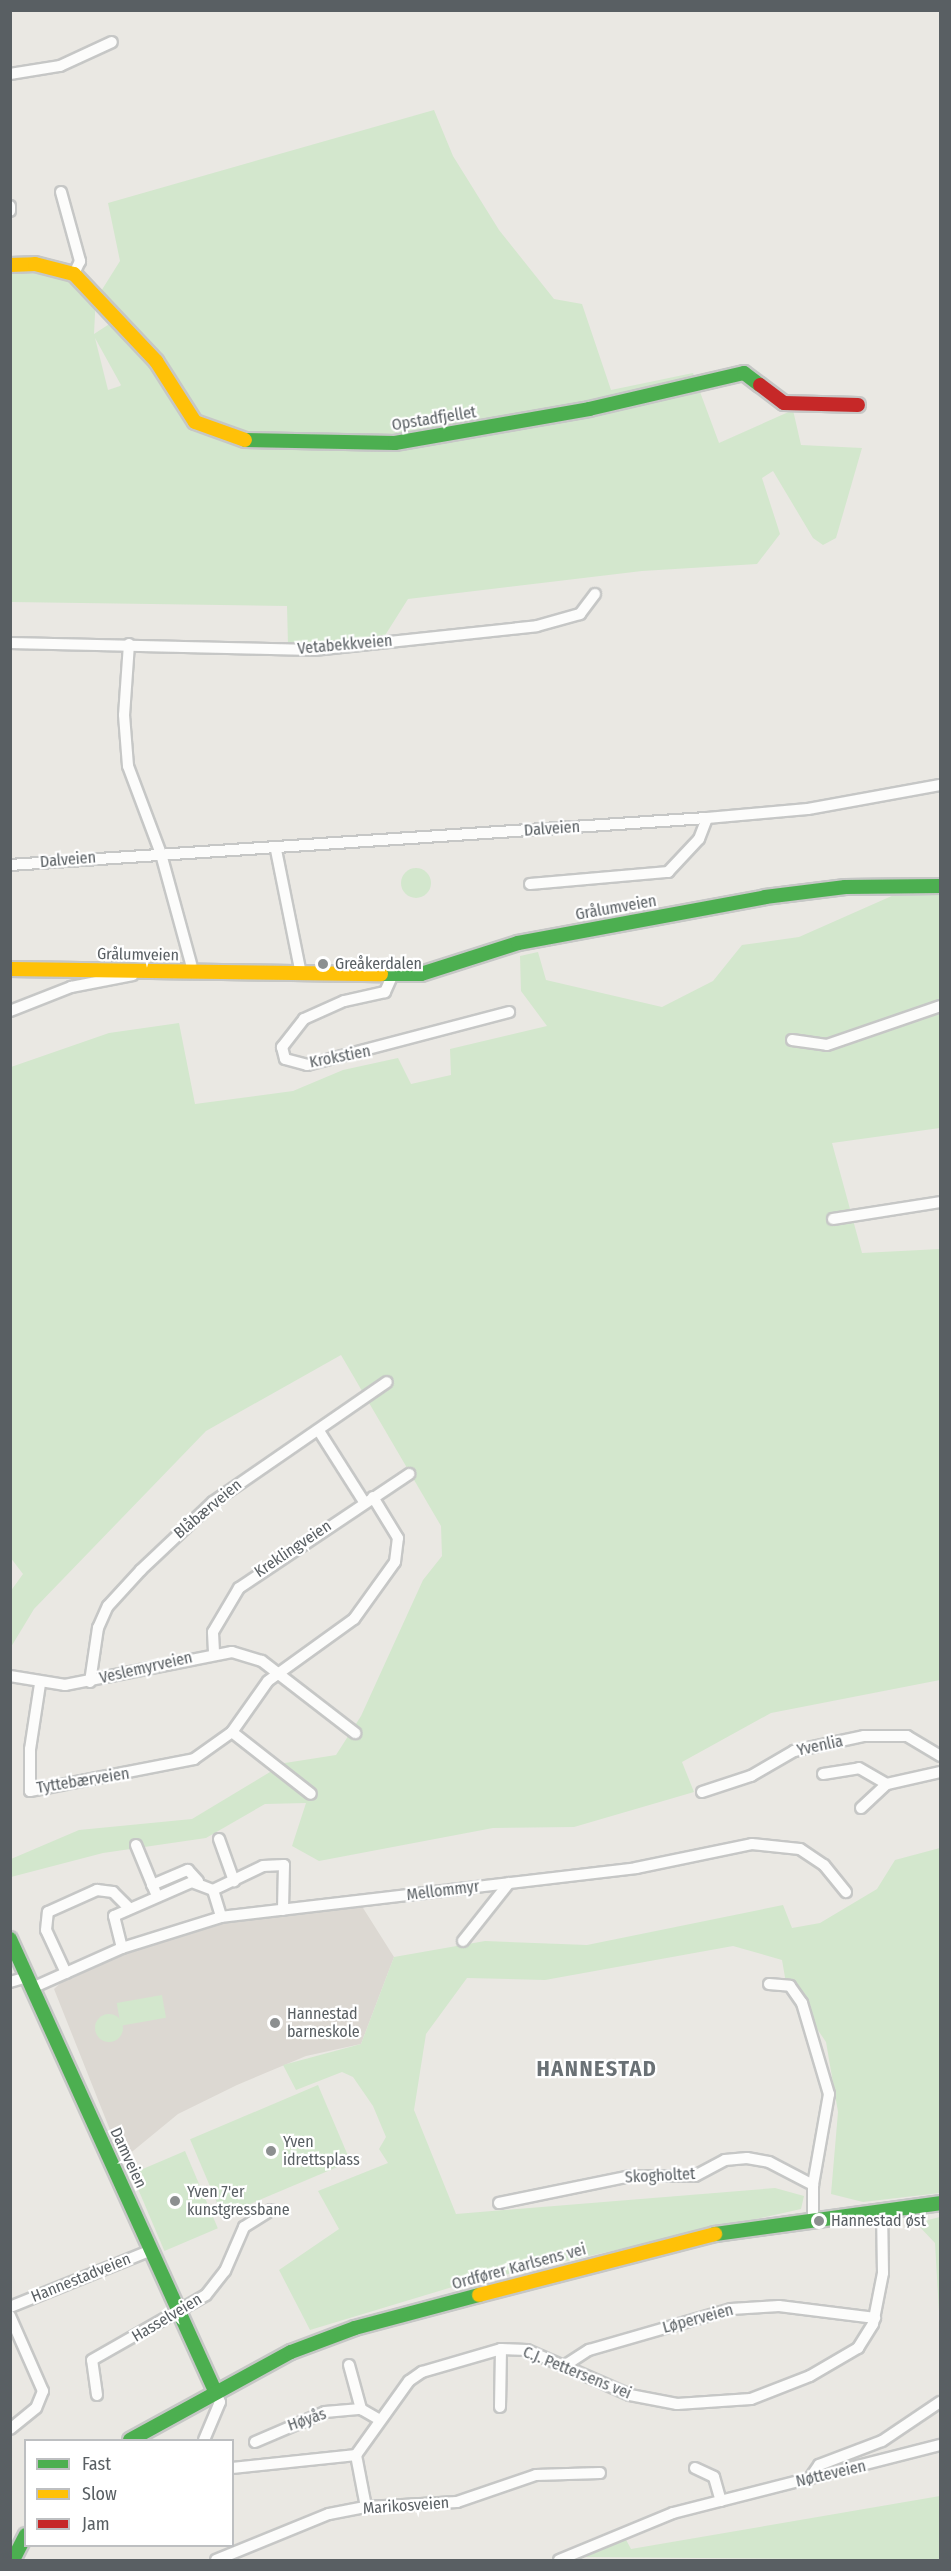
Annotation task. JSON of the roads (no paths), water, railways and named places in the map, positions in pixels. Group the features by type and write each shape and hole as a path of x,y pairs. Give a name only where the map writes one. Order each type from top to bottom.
{"street":[{"path":"10,74 60,66 112,42"},
{"path":"10,266 53,266 74,274 80,261 61,192"},
{"path":"10,206 10,211"},
{"name":"Opstadfjellet","path":"74,274 156,361 195,422 246,441 395,443 590,409 744,373 784,403 858,405"},
{"name":"Vetabekkveien","path":"10,643 314,650 568,619 588,608 595,594"},
{"path":"129,644 124,715 128,766 161,854 191,964"},
{"name":"Dalveien","path":"10,865 161,854 276,850 707,818 808,809 940,785"},
{"path":"530,884 668,872 699,839 707,818"},
{"path":"276,850 301,974"},
{"name":"Grålumveien","path":"10,969 301,974 393,974 438,971 518,943 795,891 940,886"},
{"path":"10,1011 71,987 136,972"},
{"name":"Krokstien","path":"393,974 386,992 344,1001 304,1019 282,1047 285,1059 307,1065 509,1012"},
{"path":"792,1040 827,1045 940,1006"},
{"path":"833,1219 940,1202"},
{"name":"Blåbærveien","path":"90,1682 98,1628 108,1606 141,1570 213,1502 387,1382"},
{"name":"Tyttebærveien","path":"40,1684 30,1749 30,1791 194,1759 232,1732 278,1673 354,1619 394,1562 398,1538 319,1431"},
{"name":"Kreklingveien","path":"214,1652 213,1632 239,1588 409,1474"},
{"name":"Veslemyrveien","path":"10,1676 40,1684 90,1682 214,1652 248,1655 278,1673"},
{"path":"278,1673 355,1733"},
{"path":"232,1732 311,1794"},
{"name":"Yvenlia","path":"702,1792 751,1776 794,1751 864,1736 907,1737 940,1756"},
{"name":"Yvenlia","path":"823,1774 859,1768 887,1784"},
{"path":"861,1808 887,1784 940,1772"},
{"path":"219,1839 234,1881"},
{"name":"Mellommyr","path":"10,1982 29,1982 66,1973 122,1948 221,1917 666,1864 768,1842 800,1849 824,1865 846,1892"},
{"path":"136,1845 154,1890"},
{"path":"213,1890 262,1866 284,1865 283,1910"},
{"path":"122,1948 112,1921 128,1907 188,1870 198,1881 213,1890 221,1917"},
{"path":"463,1941 509,1883"},
{"path":"66,1973 46,1930 48,1912 97,1890 113,1892 128,1907"},
{"name":"Damveien","path":"10,1939 215,2391"},
{"path":"770,1983 790,1986 802,2003 829,2094 813,2185 813,2220"},
{"name":"Skogholtet","path":"499,2203 630,2176 695,2176 725,2160 747,2158 769,2162 813,2185"},
{"name":"Ordfører Karlsens vei","path":"132,2439 215,2391 313,2341 356,2328 667,2245 813,2220 940,2203"},
{"name":"Hasselveien","path":"98,2395 92,2360 181,2312 216,2287 244,2227 271,2210"},
{"name":"C.J. Pettersens vei","path":"356,2455 380,2420 422,2372 501,2349 527,2350 657,2402 723,2404 781,2388 846,2356 866,2339 875,2318 885,2251 882,2212"},
{"name":"Hannestadveien","path":"10,2307 152,2250"},
{"name":"Løperveien","path":"564,2366 589,2350 731,2309 779,2306 875,2318"},
{"path":"10,2316 43,2391 36,2408 10,2429"},
{"name":"C.J. Pettersens vei","path":"500,2407 501,2349"},
{"path":"349,2366 361,2409 380,2420"},
{"path":"204,2439 220,2402 215,2391"},
{"path":"810,2478 819,2465 882,2441 940,2402"},
{"name":"Høyås","path":"255,2442 325,2412 361,2409"},
{"name":"Nøtteveien","path":"559,2560 622,2531 721,2501 940,2445"},
{"path":"234,2468 356,2455 366,2506"},
{"path":"695,2468 714,2477 721,2501"},
{"name":"Marikosveien","path":"216,2560 329,2514 366,2506 458,2502 536,2475 600,2473"},
{"path":"14,2560 24,2539"}],"place":[{"name":"Greåkerdalen","path":"323,964"},
{"name":"Hannestad barneskole","path":"275,2023"},
{"name":"Yven idrettsplass","path":"271,2151"},
{"name":"Yven 7'er kunstgressbane","path":"175,2201"},
{"name":"Hannestad øst","path":"819,2221"}],"district":[{"name":"HANNESTAD","path":"597,2069"}]}
